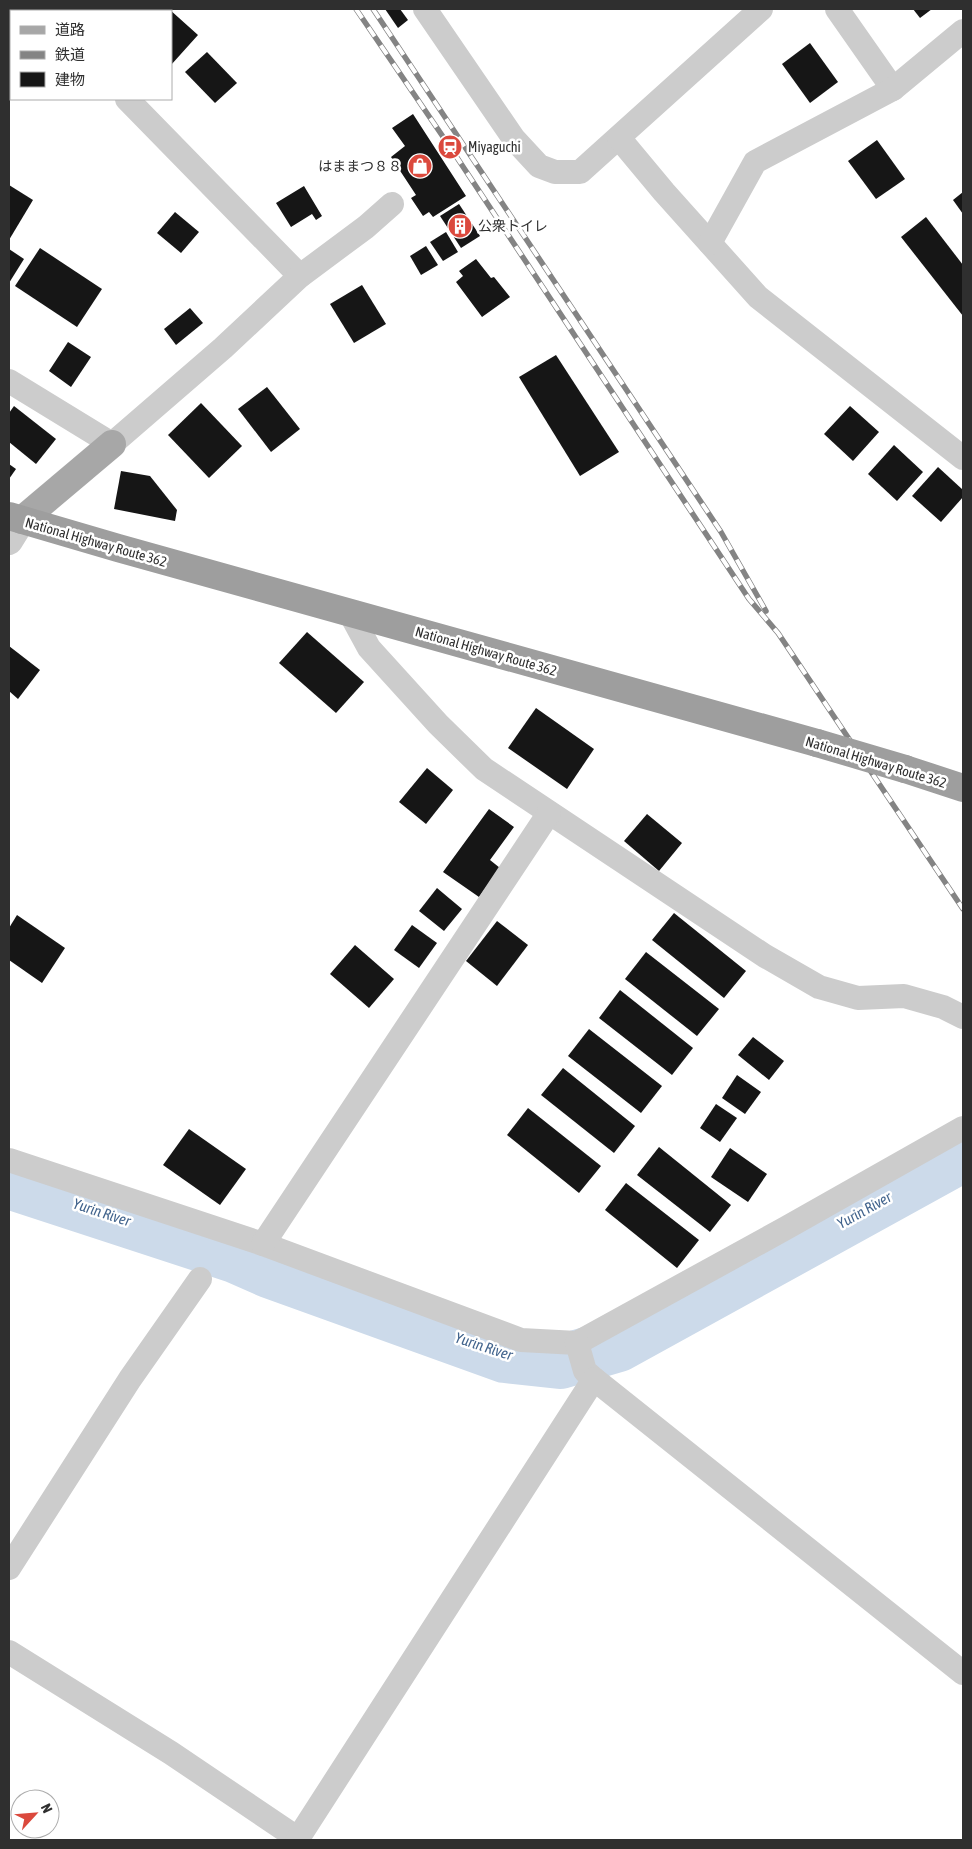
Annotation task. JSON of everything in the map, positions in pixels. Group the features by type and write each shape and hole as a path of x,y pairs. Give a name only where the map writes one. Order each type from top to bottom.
{"highway":[{"name":"National Highway Route 362","path":"13,526 350,613 905,769 963,788"}],"main road":[{"path":"13,526 112,444"}],"street":[{"path":"425,9 514,139 539,166 555,172 580,172 761,9"},
{"path":"837,9 893,89"},
{"path":"710,243 755,162 893,89 963,31"},
{"path":"128,100 300,276"},
{"path":"619,138 758,297 963,458"},
{"path":"9,381 112,444 223,348 300,276 366,227 392,204"},
{"path":"350,613 369,648 438,724 484,769 765,956 819,987 858,998 904,996 943,1007 963,1017"},
{"path":"264,1244 549,813"},
{"path":"9,1160 264,1244 521,1340 576,1343 674,1291 963,1128"},
{"path":"9,1568 130,1379 200,1279"},
{"path":"576,1343 590,1375 963,1673"},
{"path":"9,1652 171,1753 298,1840 590,1375"}],"building":[{"path":"110,9 170,10 112,10"},
{"path":"385,9 400,9 408,20 398,28"},
{"path":"913,9 932,9 920,18"},
{"path":"172,12 198,35 172,64"},
{"path":"810,43 838,82 810,103 782,64"},
{"path":"207,52 237,83 215,103 185,72"},
{"path":"413,114 466,196 433,217 429,212 423,216 411,198 416,195 391,157 405,146 392,128"},
{"path":"877,140 905,179 876,199 848,161"},
{"path":"9,185 33,200 9,240"},
{"path":"304,186 322,216 316,220 312,214 291,227 276,203"},
{"path":"963,192 963,214 953,200"},
{"name":"公衆トイレ","path":"459,204 480,236 461,248 440,216"},
{"path":"175,212 199,232 181,253 157,233"},
{"path":"926,217 963,265 963,316 901,237"},
{"path":"446,232 458,252 443,261 430,242"},
{"path":"426,246 438,265 421,275 410,256"},
{"path":"40,248 102,289 77,327 15,286"},
{"path":"9,249 24,259 9,283"},
{"path":"476,259 510,297 482,317 456,282 463,276 459,271"},
{"path":"362,285 386,324 354,343 330,304"},
{"path":"190,308 203,323 176,345 164,329"},
{"path":"68,342 91,357 71,387 49,371"},
{"path":"556,355 619,452 580,476 519,377"},
{"path":"267,387 300,429 271,452 238,409"},
{"path":"201,403 242,446 209,478 168,435"},
{"path":"14,406 56,439 36,464 9,442 9,413"},
{"path":"850,406 879,432 853,461 824,434"},
{"path":"894,445 923,472 897,501 868,474"},
{"path":"9,464 16,469 9,479"},
{"path":"938,467 963,490 963,497 941,522 912,496"},
{"path":"121,471 150,476 177,510 175,521 114,509"},
{"path":"307,632 364,682 336,713 279,663"},
{"path":"9,646 40,670 18,699 9,691"},
{"path":"536,708 594,749 567,789 508,748"},
{"path":"427,768 453,790 426,824 399,802"},
{"path":"489,809 514,827 490,860 500,868 479,897 443,872"},
{"path":"647,814 682,843 659,871 624,841"},
{"path":"437,888 462,909 444,931 419,911"},
{"path":"674,913 746,971 724,998 652,940"},
{"path":"17,915 65,948 42,983 9,960 9,928"},
{"path":"497,921 528,945 497,986 466,961"},
{"path":"412,925 437,943 419,968 394,950"},
{"path":"355,945 394,979 369,1008 330,974"},
{"path":"646,952 719,1009 697,1036 625,979"},
{"path":"620,990 693,1048 672,1075 599,1018"},
{"path":"589,1029 662,1086 641,1113 568,1056"},
{"path":"753,1037 784,1061 769,1080 738,1055"},
{"path":"563,1068 635,1126 614,1153 541,1095"},
{"path":"737,1075 761,1092 745,1114 722,1098"},
{"path":"716,1104 737,1118 720,1142 700,1128"},
{"path":"528,1108 601,1166 579,1193 507,1135"},
{"path":"189,1129 246,1169 220,1205 163,1165"},
{"path":"659,1147 731,1205 710,1232 637,1175"},
{"path":"730,1148 767,1174 748,1202 711,1177"},
{"path":"626,1183 699,1240 677,1268 605,1210"}],"waterway":[{"name":"Yurin River","path":"9,1182 235,1256 269,1271 505,1356 560,1362 618,1345 963,1155"}],"railway":[{"path":"356,9 450,147 749,599 778,633 963,909"},
{"path":"373,9 721,532 766,611"}],"place":[{"name":"Miyaguchi","path":"450,147"},
{"name":"はままつ８８","path":"420,166"},
{"name":"公衆トイレ","path":"460,226"}]}
